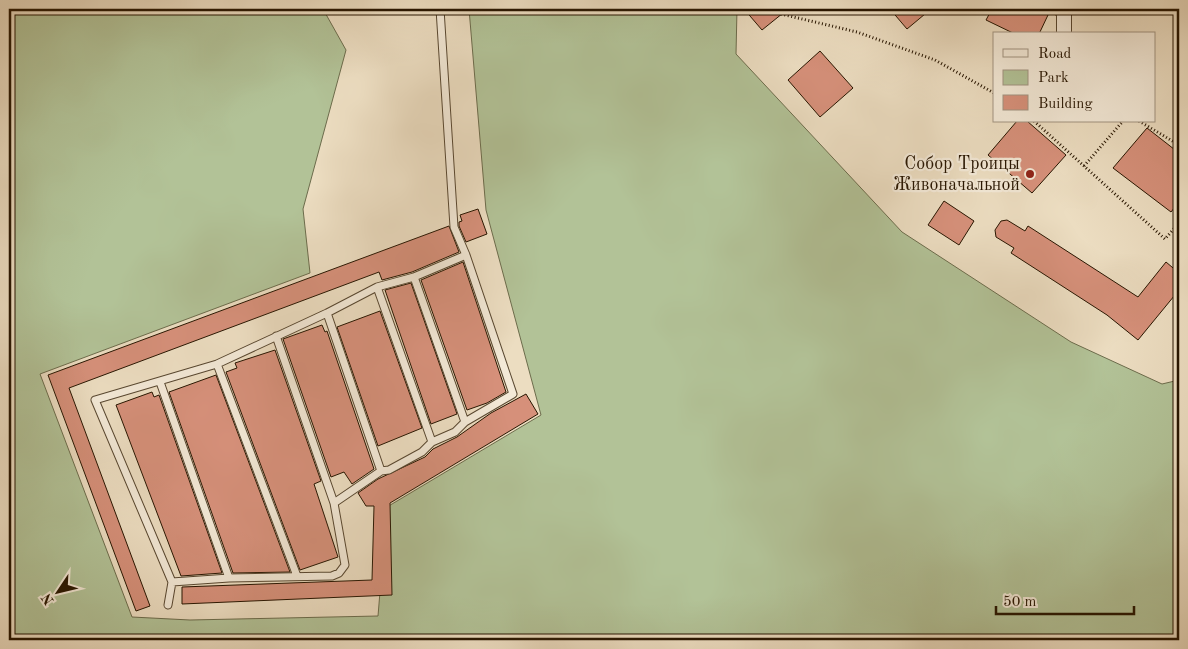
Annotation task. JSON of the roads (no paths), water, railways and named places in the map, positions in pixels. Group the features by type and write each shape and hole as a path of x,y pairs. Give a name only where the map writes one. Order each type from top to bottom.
{"street":[{"path":"1060,9 1064,11 1064,32"}],"lane":[{"path":"334,503 380,471 389,470 422,452 432,442 455,432 465,422 513,394 466,255 454,227 440,9"},
{"path":"168,605 172,582 95,400 216,364 327,313 377,287 414,277 466,255"},
{"path":"414,277 465,422"},
{"path":"377,287 432,442"},
{"path":"327,313 380,471"},
{"path":"172,582 229,578 332,576 340,573 345,565 334,503 276,336"},
{"path":"216,364 297,576"},
{"path":"160,382 229,578"}],"place":[{"name":"Собор Троицы Живоначальной","path":"1030,174"}]}
